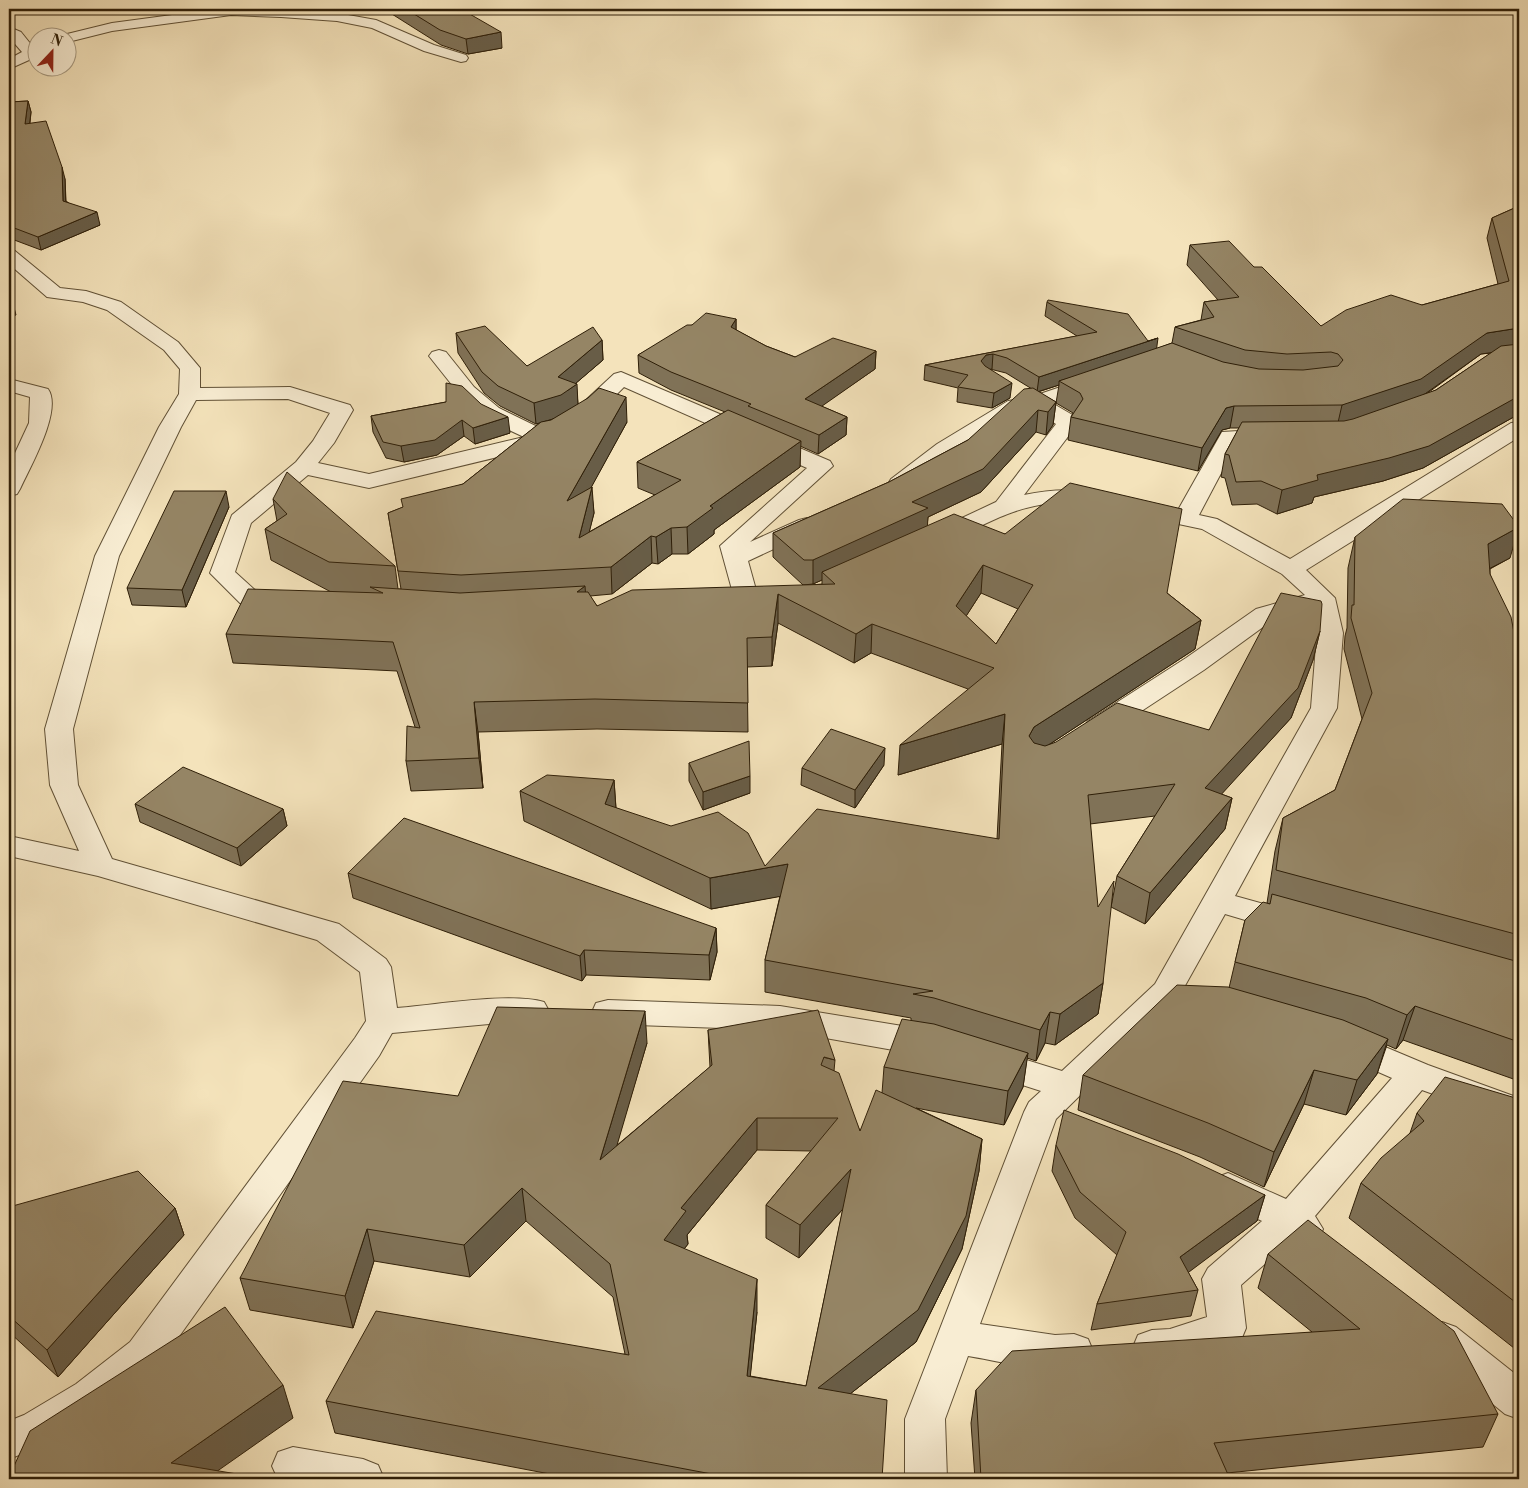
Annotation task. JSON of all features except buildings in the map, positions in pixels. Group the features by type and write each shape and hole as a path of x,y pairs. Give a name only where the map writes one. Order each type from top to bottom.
{"street":[{"path":"78,36 112,27 231,11 281,12 337,17 376,24 429,48 461,58"},
{"path":"9,31 28,46"},
{"path":"9,65 28,54"},
{"path":"9,255 54,293 86,297 114,306 171,346 190,368 189,394 170,426 106,556 60,729 64,785 100,866"},
{"path":"439,356 467,391 492,413 557,432"},
{"path":"881,492 899,484 945,449 1015,405 1035,402 1116,374"},
{"path":"304,467 369,481 557,432 581,417 621,378 822,466 732,546 746,597"},
{"path":"9,385 41,393 40,424 9,489"},
{"path":"1004,507 1068,422 1010,386"},
{"path":"189,394 290,393 342,410 324,443 304,467 240,520 222,573 249,598 307,602"},
{"path":"1291,569 1519,428"},
{"path":"1185,519 1230,437 1290,436"},
{"path":"915,548 1004,507 1048,497 1093,499 1209,524 1291,569 1323,598 1330,633 1324,708 1216,901 1180,996 1068,1086 1042,1112 925,1419 926,1479"},
{"path":"735,558 826,517"},
{"path":"717,599 773,596"},
{"path":"1081,738 1195,664 1265,614 1323,598"},
{"path":"9,846 100,866 328,932 375,967 382,1022 361,1055 144,1354 90,1397 38,1429 9,1440"},
{"path":"1216,901 1320,930"},
{"path":"382,1022 500,1011 780,1018 931,1044 1068,1086"},
{"path":"1315,1035 1343,1043 1416,1074 1519,1112"},
{"path":"956,1337 1055,1352 1170,1346 1227,1328 1221,1279 1291,1218 1416,1074"},
{"path":"1042,1112 1078,1126"},
{"path":"1195,1173 1291,1218 1329,1249"},
{"path":"1420,1322 1519,1401"},
{"path":"293,1466 363,1479"}]}
